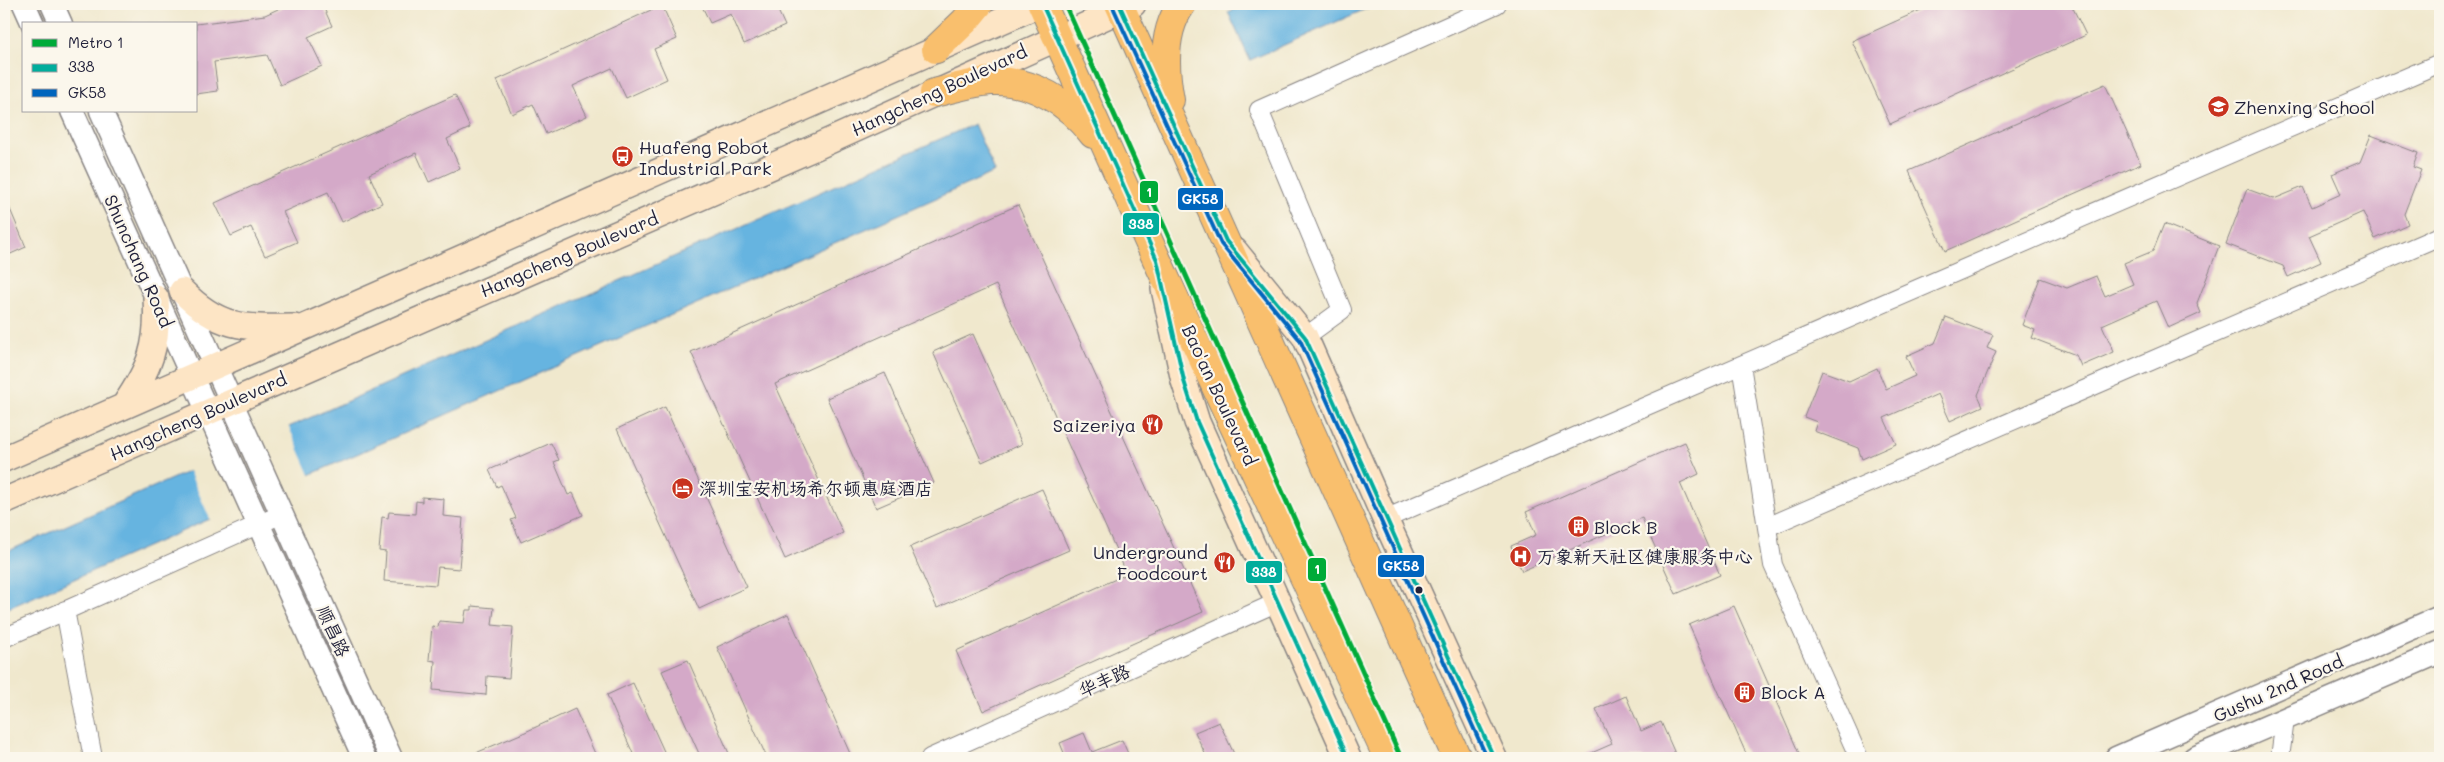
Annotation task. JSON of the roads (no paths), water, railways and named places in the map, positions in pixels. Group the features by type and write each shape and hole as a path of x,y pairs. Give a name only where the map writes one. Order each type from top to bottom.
{"main road":[{"path":"936,49 965,21 979,4"},
{"name":"Hangcheng Boulevard","path":"4,459 1041,4"},
{"name":"Bao'an Boulevard","path":"1041,4 1388,758"},
{"path":"1176,133 1168,90 1166,45 1172,24 1182,4"},
{"path":"1124,5 1176,133 1457,758"},
{"name":"Hangcheng Boulevard","path":"4,501 934,94 1124,5"},
{"path":"934,94 992,81 1012,82 1035,88 1063,104 1088,127 1113,161"},
{"path":"1226,241 1305,337 1385,519 1494,758"},
{"path":"1158,260 1184,381 1197,422 1348,758"},
{"path":"182,292 208,315 226,322 244,326 306,326"},
{"path":"124,406 145,375 152,356 156,340 156,298"}],"street":[{"path":"24,4 32,22"},
{"path":"52,4 60,22"},
{"path":"1305,337 1342,310 1260,110 1497,4"},
{"path":"1385,519 2440,63"},
{"name":"Shunchang Road","path":"72,112 220,441"},
{"name":"Shunchang Road","path":"101,112 244,430"},
{"path":"1767,528 2440,236"},
{"path":"1741,365 1773,565 1859,758"},
{"name":"顺昌路","path":"244,430 391,758"},
{"name":"顺昌路","path":"220,441 364,758"},
{"path":"4,638 280,508"},
{"name":"华丰路","path":"930,758 1278,602"},
{"path":"65,610 93,758"},
{"name":"Gushu 2nd Road","path":"2116,758 2440,617"},
{"name":"Gushu 2nd Road","path":"2194,758 2440,652"},
{"path":"2280,758 2285,719"}],"water":[{"path":"1247,4 1377,4 1250,60 1228,12"},
{"path":"974,124 995,172 4,610 4,553"}],"metro line":[{"name":"1","path":"1065,4 1401,758"}],"place":[{"name":"Zhenxing School","path":"2218,107"},
{"name":"Huafeng Robot Industrial Park","path":"623,157"},
{"name":"Saizeriya","path":"1152,425"},
{"name":"深圳宝安机场希尔顿惠庭酒店","path":"683,488"},
{"name":"Block B","path":"1578,527"},
{"name":"万象新天社区健康服务中心","path":"1521,556"},
{"name":"Underground Foodcourt","path":"1224,562"},
{"name":"Block A","path":"1745,692"}]}
